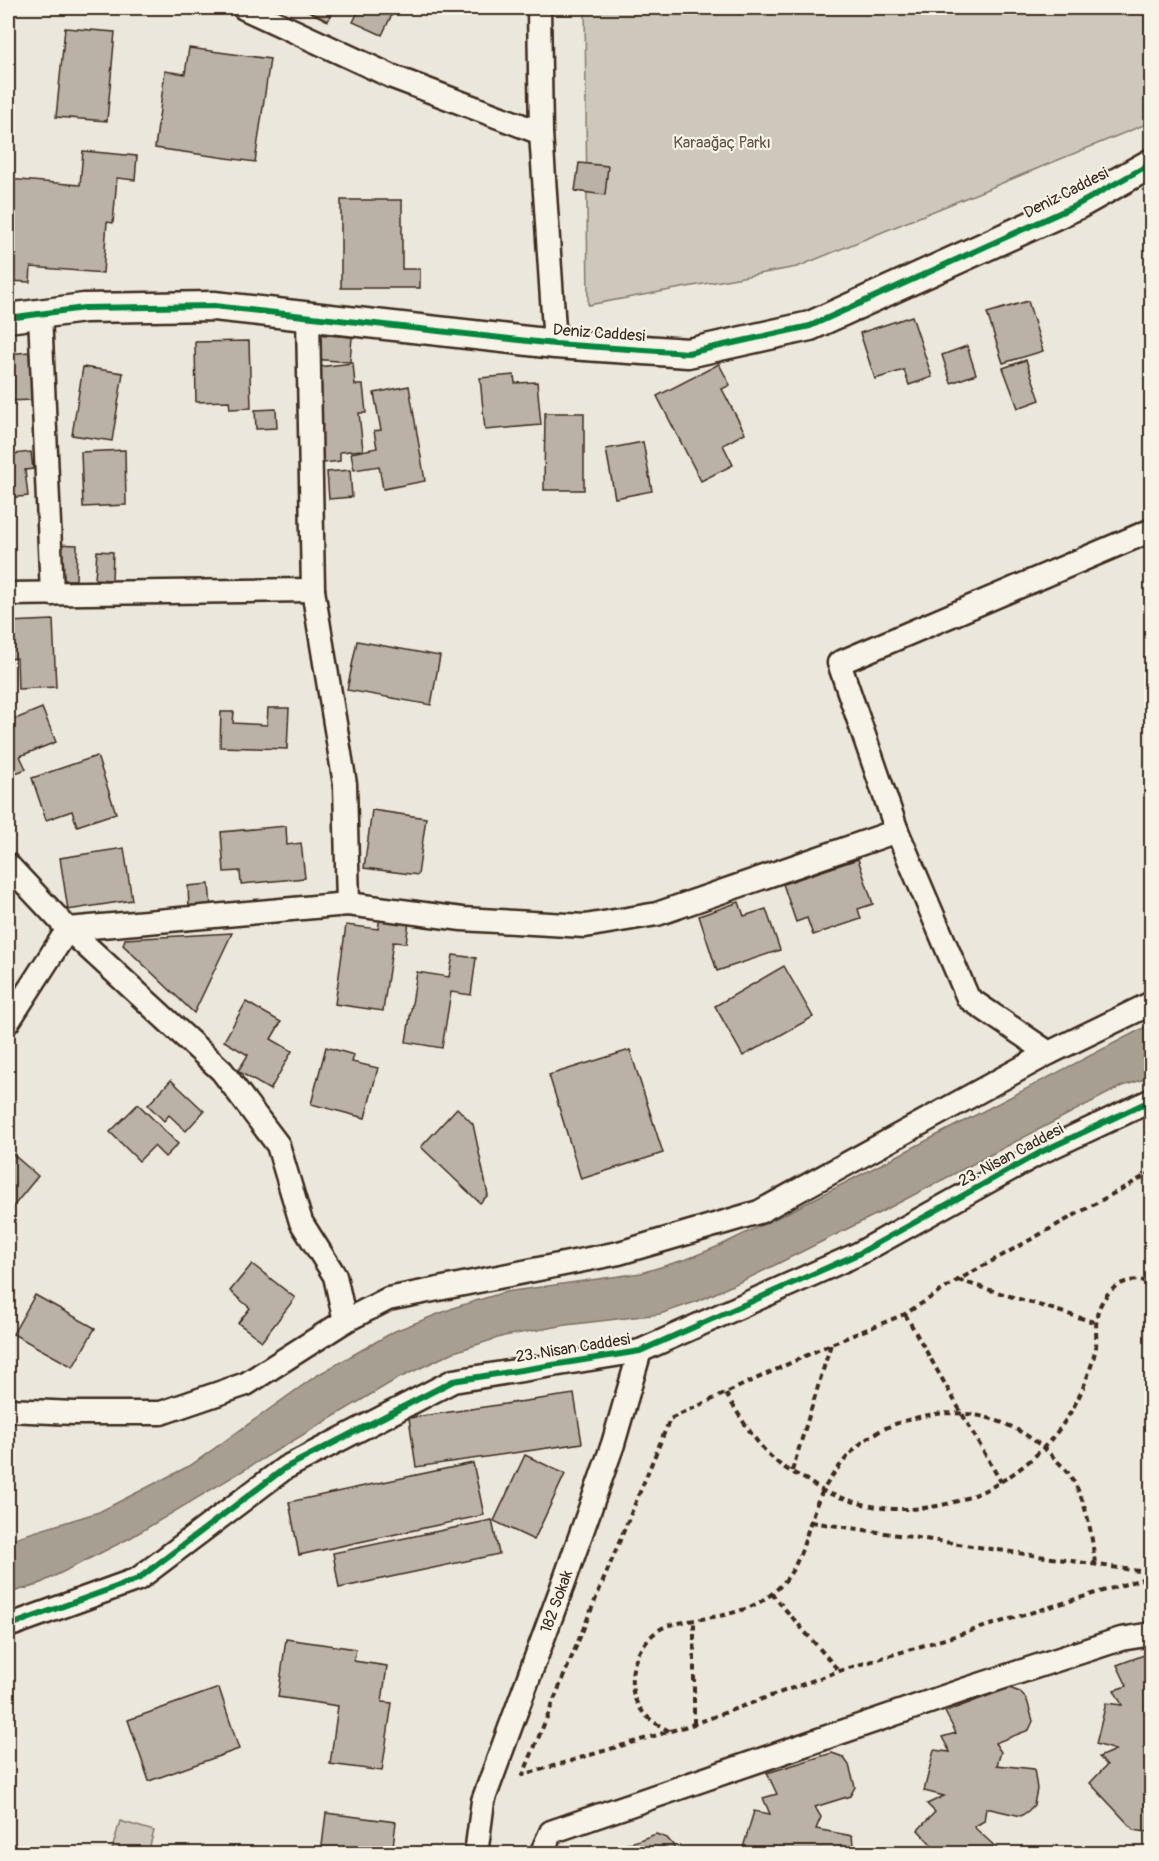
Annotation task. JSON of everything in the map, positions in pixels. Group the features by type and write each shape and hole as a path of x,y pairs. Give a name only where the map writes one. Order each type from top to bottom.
{"street":[{"path":"244,8 393,77 541,134"},
{"path":"539,8 541,134 555,344"},
{"name":"Deniz Caddesi","path":"8,318 84,308 214,306 555,344 688,353 810,326 1077,205 1152,163"},
{"path":"40,314 52,594"},
{"path":"308,316 313,590 345,784 348,904"},
{"path":"1049,1053 968,998 897,831 839,663 1152,530"},
{"path":"8,594 313,590"},
{"path":"68,929 348,904 462,919 585,926 657,914 897,831"},
{"path":"8,865 68,929 222,1071 278,1145 301,1222 335,1276 345,1321"},
{"path":"8,1022 68,929"},
{"path":"8,1410 161,1413 246,1384 345,1321 388,1299 619,1253 759,1212 1049,1053 1152,1003"},
{"name":"23. Nisan Caddesi","path":"8,1626 138,1579 285,1468 453,1381 640,1351 858,1254 1041,1152 1152,1100"},
{"name":"182 Sokak","path":"476,1854 483,1801 605,1467 640,1351"},
{"path":"541,1854 551,1832 967,1689 1121,1639 1152,1634"}],"path":[{"path":"1152,1172 958,1280 905,1314 831,1344 670,1419 524,1775 694,1724 839,1671 1152,1574"},
{"path":"958,1280 1097,1323"},
{"path":"726,1394 762,1447 779,1464 824,1491 853,1502 897,1509 916,1509 962,1500 1001,1482 1020,1470 1044,1447 1074,1406 1082,1388 1096,1346 1099,1308 1119,1284 1128,1280 1152,1283"},
{"path":"905,1314 1001,1482"},
{"path":"792,1471 831,1344"},
{"path":"669,1731 649,1719 638,1704 631,1683 634,1661 644,1643 660,1628 726,1616 750,1607 784,1582 807,1540 818,1502 824,1491 851,1452 888,1426 925,1415 960,1412 1017,1428 1044,1447 1069,1474 1084,1505 1093,1544 1095,1565"},
{"path":"812,1522 1152,1574"},
{"path":"771,1593 839,1671"},
{"path":"694,1620 694,1724"}],"green space":[{"name":"Karaağaç Parkı","path":"585,8 1151,8 1151,122 797,267 588,305"},
{"path":"120,1821 154,1831 148,1853 111,1853"}],"shaded area":[{"path":"1151,1024 1151,1077 1120,1087 757,1274 698,1301 660,1314 566,1325 504,1336 454,1352 395,1380 130,1538 35,1586 8,1593 8,1540 99,1512 191,1465 316,1376 395,1331 456,1307 505,1292 641,1273 687,1259 791,1211"}],"building":[{"path":"302,8 335,8 328,21"},
{"path":"353,8 395,8 382,35 353,22 359,10"},
{"path":"65,28 115,32 107,121 56,117"},
{"path":"189,48 270,59 255,162 155,148 165,71 185,74"},
{"path":"83,151 137,156 135,180 117,178 113,223 107,222 103,273 31,267 30,282 8,281 8,179 80,185"},
{"path":"579,163 608,166 605,195 575,191"},
{"path":"341,200 402,200 402,269 420,269 420,288 341,288"},
{"path":"1028,301 1043,351 1003,363 987,313"},
{"path":"912,316 932,377 909,385 904,370 875,379 860,333"},
{"path":"314,334 352,337 350,362 312,359"},
{"path":"249,341 251,408 230,409 229,401 196,402 195,342"},
{"path":"967,346 976,374 951,383 942,355"},
{"path":"29,352 32,400 8,401 8,354"},
{"path":"1026,360 1040,400 1018,408 1003,368"},
{"path":"353,363 355,385 363,385 366,413 359,413 363,450 340,452 340,461 324,463 322,450 316,451 312,402 322,401 318,367"},
{"path":"719,364 730,385 722,389 745,433 723,445 733,465 701,481 657,396"},
{"path":"83,367 123,373 112,441 72,435"},
{"path":"514,375 515,383 537,382 541,425 485,430 480,378"},
{"path":"409,386 425,481 383,489 379,466 354,470 351,453 377,448 374,431 381,430 374,393"},
{"path":"276,409 277,428 256,429 255,410"},
{"path":"545,413 584,413 584,490 544,490"},
{"path":"8,435 12,435 14,454 31,452 33,469 25,470 28,496 8,498"},
{"path":"643,442 652,491 615,498 606,449"},
{"path":"125,450 126,505 83,507 81,452"},
{"path":"350,470 352,497 329,499 327,472"},
{"path":"55,544 77,545 76,580 55,580"},
{"path":"97,551 113,552 112,580 95,579"},
{"path":"53,620 56,687 18,689 17,658 8,659 8,622"},
{"path":"357,641 440,656 431,705 347,690"},
{"path":"42,708 56,742 20,756 26,769 8,776 8,722"},
{"path":"268,708 289,708 287,749 220,747 221,712 234,712 233,723 267,725"},
{"path":"97,756 116,813 77,826 72,811 46,820 32,778"},
{"path":"372,810 426,818 418,875 364,868"},
{"path":"286,826 287,845 301,843 305,878 241,884 240,871 224,872 221,832"},
{"path":"124,848 132,900 68,910 60,858"},
{"path":"858,859 873,904 858,909 861,919 813,935 807,918 796,922 783,884"},
{"path":"209,884 211,907 189,908 188,886"},
{"path":"739,902 744,916 766,909 780,950 717,971 699,916"},
{"path":"380,918 409,922 406,943 393,942 383,1011 335,1004 346,925 378,929"},
{"path":"232,933 194,1013 123,945 125,939"},
{"path":"453,955 476,958 471,995 451,992 442,1048 406,1042 417,972 449,977"},
{"path":"784,966 813,1017 743,1056 715,1006"},
{"path":"246,1002 281,1022 271,1039 292,1051 270,1090 238,1071 248,1055 224,1041"},
{"path":"326,1047 354,1055 352,1062 378,1068 365,1118 311,1104"},
{"path":"630,1050 663,1153 581,1179 549,1075"},
{"path":"171,1080 204,1111 186,1131 169,1115 164,1121 148,1105"},
{"path":"138,1104 178,1144 165,1157 154,1146 139,1161 110,1132"},
{"path":"457,1108 473,1124 488,1195 480,1203 421,1147"},
{"path":"8,1150 38,1176 8,1213"},
{"path":"252,1264 295,1298 262,1341 238,1323 250,1308 230,1291"},
{"path":"35,1295 95,1328 73,1367 13,1334"},
{"path":"574,1394 582,1443 416,1467 409,1418"},
{"path":"525,1455 565,1474 534,1540 494,1521"},
{"path":"473,1463 484,1515 299,1555 289,1502"},
{"path":"492,1520 499,1554 339,1588 333,1553"},
{"path":"286,1639 356,1649 354,1661 387,1666 382,1702 392,1703 382,1771 330,1764 338,1706 278,1697"},
{"path":"1152,1652 1152,1776 1145,1780 1152,1786 1152,1830 1146,1832 1134,1830 1090,1783 1107,1765 1099,1757 1115,1750 1096,1744 1106,1703 1122,1705 1114,1690 1127,1686 1117,1665"},
{"path":"219,1688 239,1749 149,1781 128,1720"},
{"path":"1009,1688 1020,1692 1027,1700 1033,1721 1029,1730 995,1743 1001,1752 997,1765 1034,1769 1037,1789 1034,1805 1021,1816 986,1808 984,1821 974,1827 1000,1851 1000,1854 940,1854 918,1830 935,1812 927,1804 944,1796 924,1791 934,1750 950,1752 942,1737 956,1733 945,1712"},
{"path":"832,1753 843,1757 849,1765 855,1787 850,1796 815,1807 821,1817 816,1829 852,1836 854,1854 750,1854 742,1851 754,1811 770,1814 763,1798 777,1794 767,1773"},
{"path":"326,1813 396,1822 392,1854 321,1854"},
{"path":"656,1834 667,1838 677,1854 599,1854"}],"cycle path":[{"path":"8,318 84,308 214,306 555,344 688,353 810,326 1077,205 1152,163"},
{"path":"8,1626 138,1579 285,1468 453,1381 640,1351 858,1254 1041,1152 1152,1100"}]}
